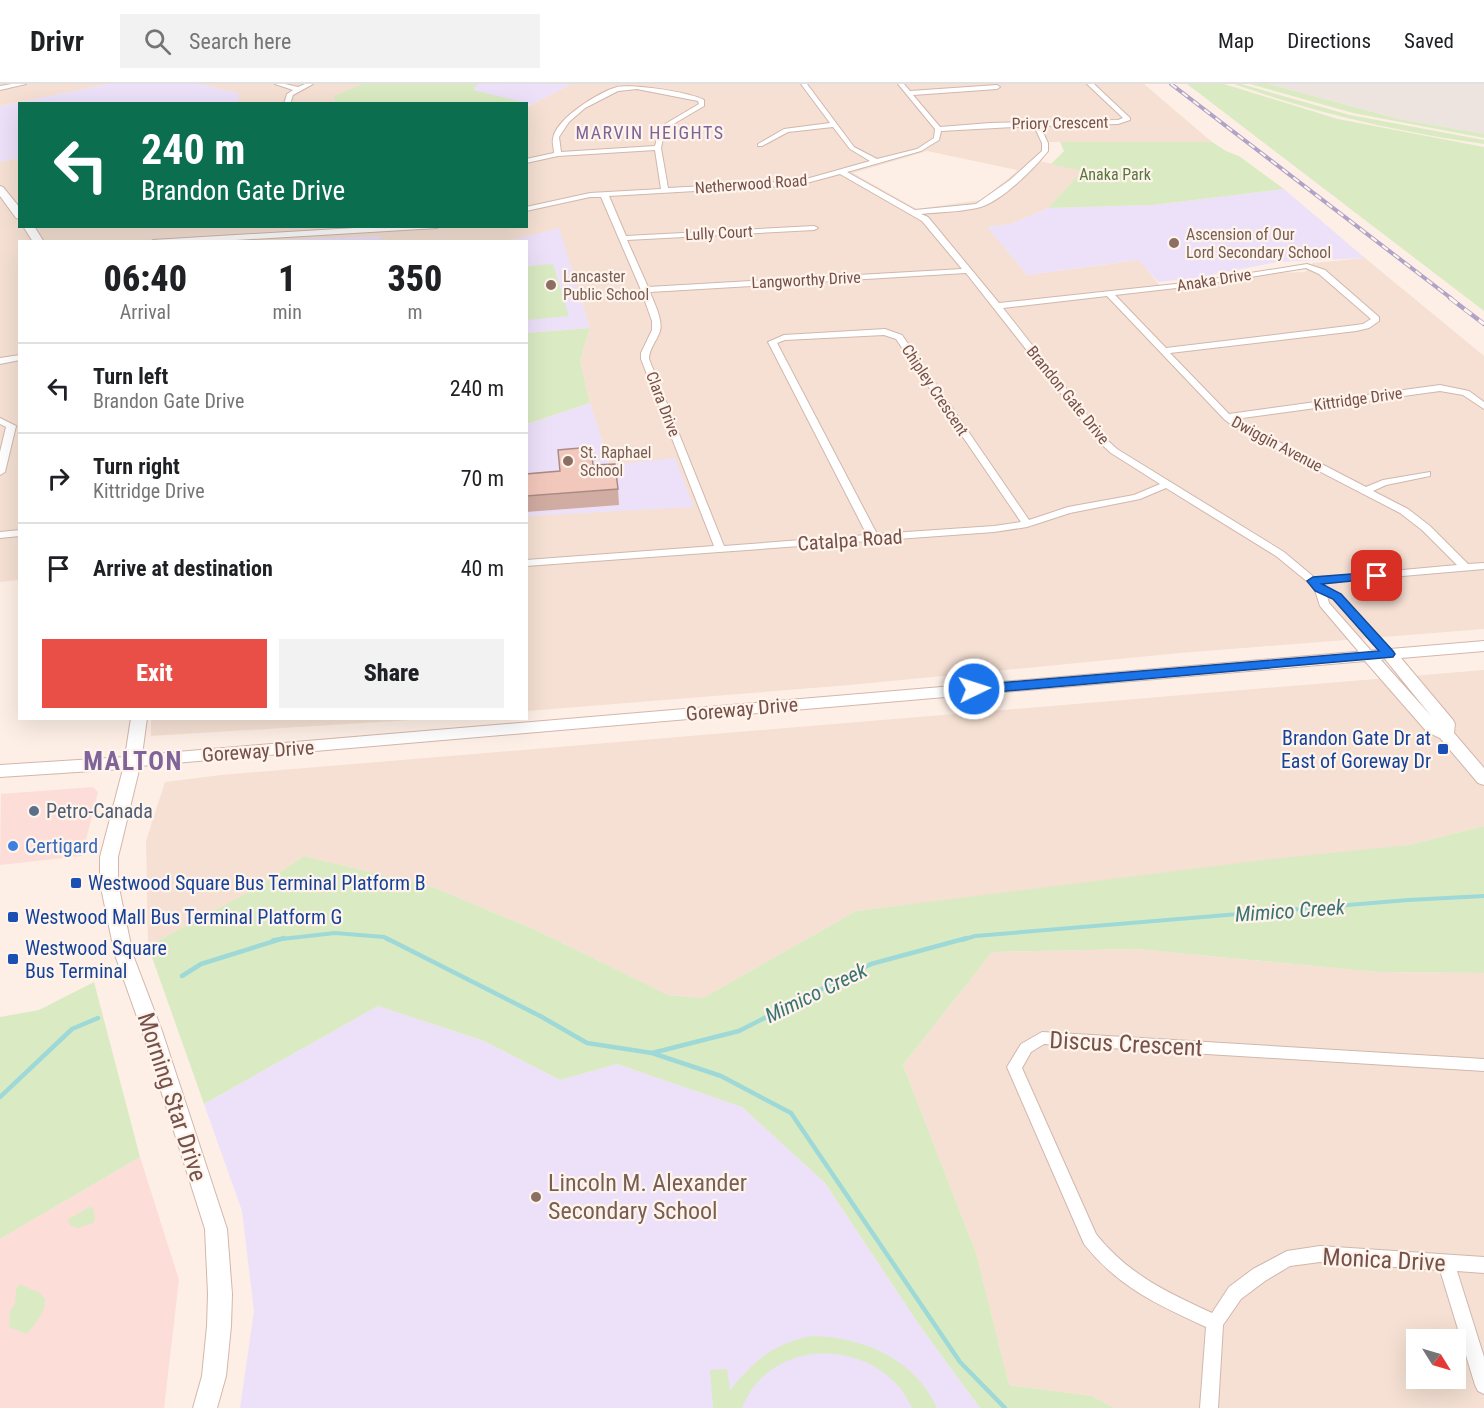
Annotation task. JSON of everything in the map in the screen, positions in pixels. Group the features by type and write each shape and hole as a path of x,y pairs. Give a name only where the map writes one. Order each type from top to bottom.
{"main road":[{"path":"1,193 18,214"},
{"name":"Goreway Drive","path":"0,771 1484,646"},
{"name":"Brandon Gate Drive","path":"1389,654 1447,724 1446,734"},
{"name":"Brandon Gate Drive","path":"1369,656 1433,728 1446,734 1484,780"},
{"name":"Morning Star Drive","path":"139,720 133,761 109,857 110,883 113,908 124,955 152,1031 216,1229 220,1294 219,1326 214,1376 205,1408"}],"street":[{"path":"0,88 23,84"},
{"path":"278,84 297,89"},
{"path":"287,102 288,97 297,89 310,84"},
{"path":"804,84 852,148 877,162"},
{"path":"901,84 938,129"},
{"name":"Priory Crescent","path":"938,129 1118,122 1128,119 1090,84"},
{"path":"558,154 556,137 566,121 583,107 617,89 637,87 701,100 702,105 662,128 658,148 665,191"},
{"path":"909,93 997,87"},
{"path":"916,212 985,204 1045,151 1045,143 1036,124"},
{"path":"760,145 786,130 834,125"},
{"name":"Netherwood Road","path":"528,209 576,197 604,194 799,183 877,162 930,144 938,139 938,129"},
{"path":"528,161 558,154 658,148"},
{"name":"Brandon Gate Drive","path":"842,172 925,219 997,306 1102,440 1114,451 1267,545 1317,585 1337,596 1389,654"},
{"name":"Clara Drive","path":"604,194 656,321 656,330 645,353 645,359 720,548"},
{"path":"218,240 286,231 377,228"},
{"name":"Lully Court","path":"623,238 814,228"},
{"name":"Anaka Drive","path":"997,306 1194,284 1307,266 1322,272 1376,319 1366,326 1356,328 1165,351"},
{"name":"Langworthy Drive","path":"645,290 967,271"},
{"name":"Dwiggin Avenue","path":"1109,294 1237,425 1404,511 1466,568"},
{"name":"Chipley Crescent","path":"874,538 772,342 784,338 885,332 899,337 1027,524"},
{"path":"0,361 18,357"},
{"name":"Kittridge Drive","path":"1227,417 1440,388 1466,393 1484,406"},
{"path":"0,421 11,426 0,472"},
{"path":"1366,491 1383,483 1427,474"},
{"name":"Catalpa Road","path":"528,563 994,529 1027,524 1068,510 1137,497 1167,484"},
{"path":"0,535 18,533"},
{"path":"1317,585 1484,566"},
{"name":"Brandon Gate Drive","path":"1317,585 1324,604 1369,656"},
{"name":"Discus Crescent","path":"1215,1323 1144,1289 1123,1275 1104,1258 1090,1239 1014,1067 1026,1048 1042,1038 1484,1065"},
{"name":"Monica Drive","path":"1215,1323 1236,1293 1259,1275 1287,1259 1320,1254 1484,1265"},
{"path":"1446,1263 1484,1385"},
{"path":"1209,1408 1215,1323"}],"shaded area":[{"path":"0,84 109,84 18,102 0,106"},
{"path":"109,84 198,84 239,93 238,102 20,102"},
{"path":"198,84 362,84 335,96 335,102 238,102 238,93"},
{"path":"447,84 571,84 531,105 528,102 519,102"},
{"path":"571,84 1144,84 1212,142 1043,142 1045,149 1034,160 1083,170 1048,208 1011,224 988,227 1027,275 1139,260 1160,286 1246,274 1305,272 1313,263 1365,258 1484,356 1484,629 1180,653 850,685 528,711 528,516 693,506 610,465 590,403 580,361 590,328 559,229 512,240 381,240 380,236 309,240 18,240 18,580 0,582 0,162 18,158 18,228 528,228 528,106","holes":["927,151 1017,171 982,200 917,209 853,173"]},
{"path":"1268,84 1484,84 1484,134 1399,119"},
{"path":"18,102 18,158 0,162 0,106"},
{"name":"Ascension of Our Lord Secondary School","path":"1284,189 1365,258 1277,262 1196,278 1158,282 1138,260 1027,275 987,227 1011,224 1048,208 1153,205"},
{"name":"Lancaster Public School","path":"559,228 590,328 528,333 528,240 512,240"},
{"path":"381,236 381,240 274,240"},
{"name":"St. Raphael School","path":"590,403 610,465 675,458 694,507 528,516 528,424"},
{"path":"1484,670 1484,826 1409,845 856,911 703,998 668,995 536,930 435,888 304,856 256,888 148,946 146,841 165,782 221,775"},
{"path":"151,720 412,720 151,736"},
{"path":"93,787 98,792 82,856 0,865 1,794"},
{"path":"1137,949 1378,972 1484,973 1484,1408 1114,1408 1092,1396 1009,1385 976,1253 903,1065 992,952"},
{"name":"Lincoln M. Alexander Secondary School","path":"378,1006 484,1041 560,1080 617,1064 742,1107 825,1183 920,1326 980,1408 240,1408 254,1311 242,1211 204,1104"},
{"path":"140,1157 179,1280 164,1408 0,1408 0,1239"}],"green space":[{"path":"362,84 478,84 473,90 522,102 335,102 334,96"},
{"path":"1187,84 1224,84 1338,119 1484,147 1484,311"},
{"path":"1234,84 1241,84 1350,115 1484,140 1484,144 1420,134 1358,120 1295,104"},
{"path":"1250,84 1268,84 1399,119 1484,134 1484,138 1353,113"},
{"name":"Anaka Park","path":"1060,142 1212,142 1239,156 1284,189 1153,205 1048,208 1082,171 1051,164 1064,151"},
{"path":"553,264 569,316 528,320 528,266"},
{"path":"590,328 580,361 590,403 528,424 528,333"},
{"path":"1484,826 1484,973 1378,972 1137,949 992,952 903,1065 976,1253 1009,1385 1092,1396 1114,1408 980,1408 920,1326 825,1183 742,1107 617,1064 560,1080 484,1041 378,1006 204,1104 148,946 256,888 304,856 435,888 536,930 668,995 703,998 856,911 1273,859 1409,845"},
{"path":"94,982 140,1157 0,1239 0,1017 39,1010"},
{"path":"89,1207 93,1208 95,1218 93,1223 79,1228 71,1226 67,1220"},
{"path":"19,1284 38,1292 45,1298 42,1313 27,1334 9,1327 10,1310 15,1304 16,1289"},
{"path":"812,1336 850,1341 885,1354 915,1376 937,1408 912,1408 897,1385 876,1368 852,1357 826,1354 800,1357 776,1367 756,1384 742,1408 713,1408 710,1370 727,1369 730,1390 757,1361 775,1348"}],"building":[{"path":"591,447 593,465 615,464 618,489 528,496 528,474 560,471 558,450"}],"waterway":[{"name":"Mimico Creek","path":"962,940 975,936 1408,900 1484,896"},
{"name":"Mimico Creek","path":"280,939 335,933 384,937 389,940"},
{"name":"Mimico Creek","path":"386,938 542,1017 587,1043 652,1053"},
{"name":"Mimico Creek","path":"652,1053 739,1031 871,964 967,938"},
{"name":"Mimico Creek","path":"182,976 201,964 280,939"},
{"name":"Mimico Creek","path":"273,940 280,939"},
{"name":"Mimico Creek","path":"0,1097 72,1029 98,1018"},
{"path":"652,1053 721,1076 791,1113 960,1362 1005,1408"}],"railway":[{"path":"1171,84 1452,299"},
{"path":"1450,298 1484,324"}],"place":[{"name":"Ascension of Our Lord Secondary School","path":"1174,243"},
{"name":"Lancaster Public School","path":"551,285"},
{"name":"St. Raphael School","path":"568,461"},
{"name":"Brandon Gate Dr at East of Goreway Dr","path":"1443,749"},
{"name":"Petro-Canada","path":"34,811"},
{"name":"Certigard","path":"13,846"},
{"name":"Westwood Square Bus Terminal Platform B","path":"76,883"},
{"name":"Westwood Mall Bus Terminal Platform G","path":"13,917"},
{"name":"Westwood Square Bus Terminal","path":"13,959"},
{"name":"Lincoln M. Alexander Secondary School","path":"536,1197"}],"district":[{"name":"MARVIN HEIGHTS","path":"650,132"},
{"name":"MALTON","path":"133,761"}],"route":[{"path":"974,689 1389,654 1337,596 1320,589 1313,581 1377,576"}]}
